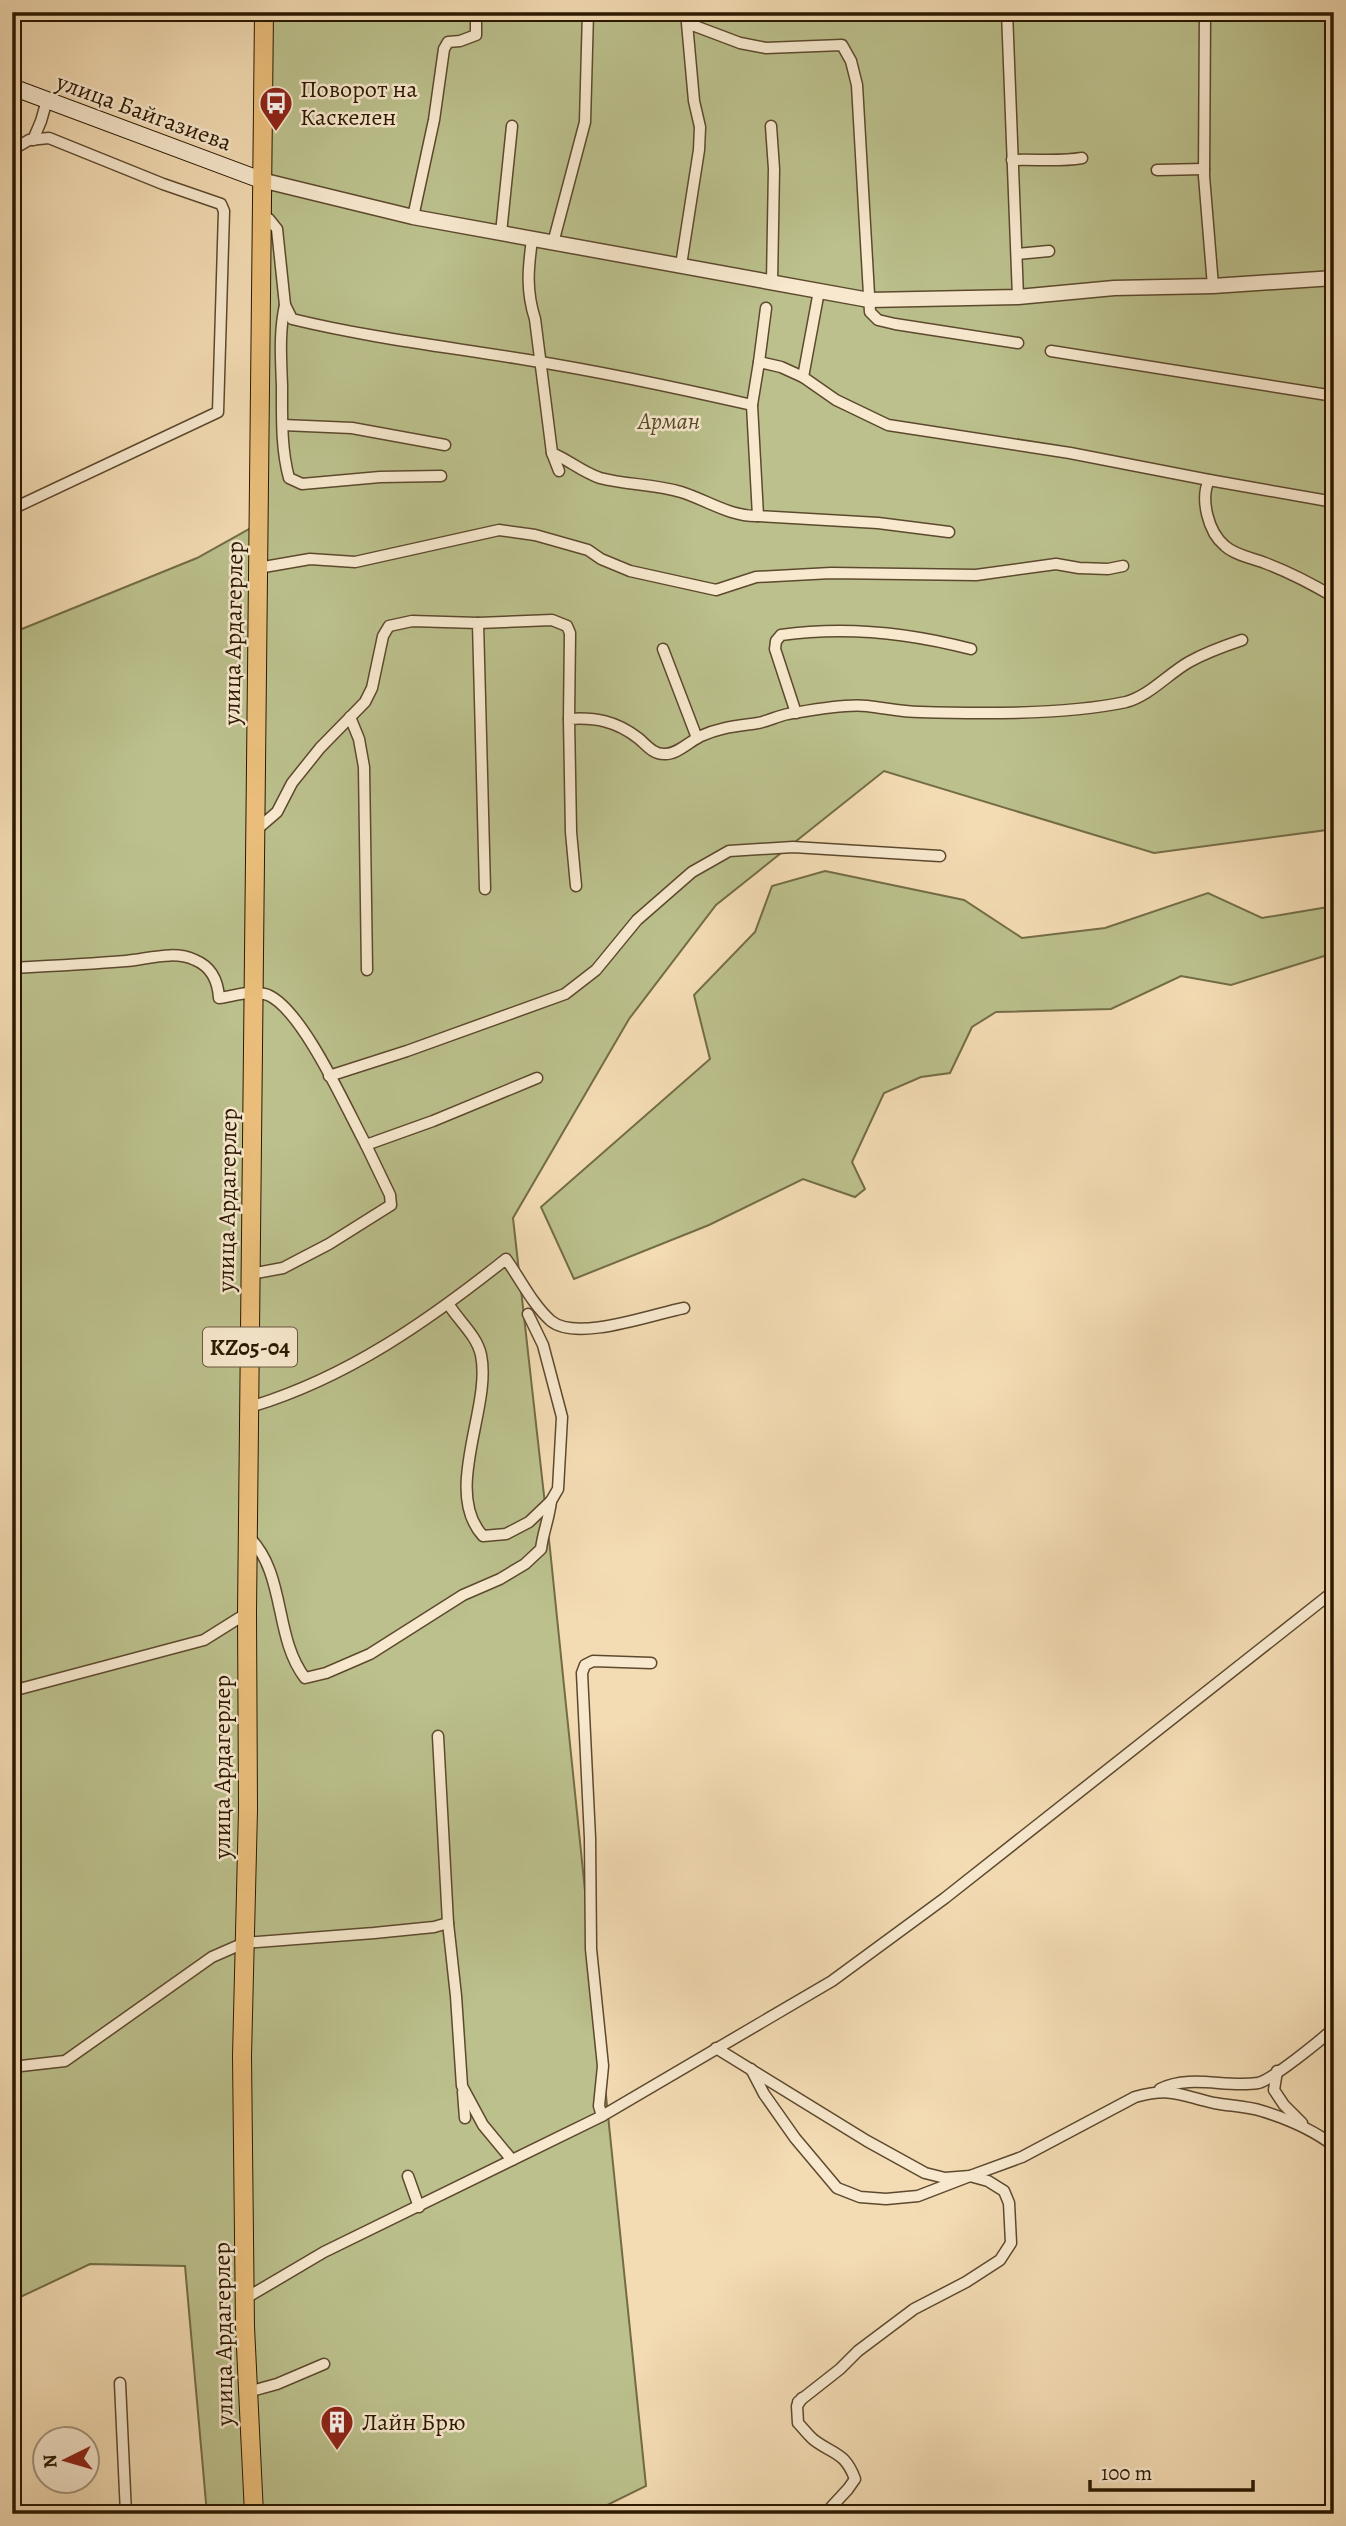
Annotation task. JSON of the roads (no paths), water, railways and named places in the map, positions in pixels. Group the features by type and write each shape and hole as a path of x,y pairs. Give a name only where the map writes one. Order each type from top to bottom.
{"main road":[{"name":"KZ05-04","path":"261,180 264,12"},
{"name":"улица Байгазиева","path":"12,87 261,180"},
{"name":"улица Ардагерлер","path":"254,2514 248,2392 242,2056 248,1790 247,1613 261,180"}],"street":[{"path":"413,217 434,120 444,49 447,42 476,35 476,12"},
{"path":"554,243 585,122 588,12"},
{"path":"1007,12 1018,297"},
{"path":"1205,12 1204,169 1213,286"},
{"path":"681,265 699,150 687,18"},
{"path":"687,18 740,43 766,48 842,45 847,51 857,85 870,312 878,320 1018,343"},
{"path":"33,139 47,100"},
{"path":"501,233 512,126"},
{"path":"771,126 774,169 772,282"},
{"path":"12,150 33,139 49,138 163,184 221,204 224,211 220,408 212,416 12,509"},
{"path":"1013,160 1067,161 1082,158"},
{"path":"1157,170 1204,169"},
{"path":"261,180 413,217 869,300 1018,297 1114,288 1213,286 1334,278"},
{"path":"260,214 278,229 285,305 281,322 283,425 289,478 302,484 380,477 441,476"},
{"path":"532,240 527,276 528,298 535,319 552,453 559,471"},
{"path":"1017,254 1049,251"},
{"path":"803,376 819,291"},
{"path":"285,305 292,319 338,330 540,362 752,405"},
{"path":"758,516 752,405 766,308"},
{"path":"1051,351 1334,396"},
{"path":"760,362 803,376 836,400 888,425 1070,453 1209,481 1334,502"},
{"path":"283,425 352,428 444,445"},
{"path":"552,453 598,477 683,492 716,507 748,517 878,523 949,532"},
{"path":"1209,481 1205,490 1208,514 1214,533 1225,547 1312,584 1334,597"},
{"path":"258,568 310,559 355,562 499,530 535,535 588,550 629,571 716,590 756,577 769,576 831,573 976,575 1056,564 1108,569 1122,566"},
{"path":"255,831 276,812 292,783 365,702 372,688 383,636 390,626 412,621 478,623 552,620 567,626 570,633 569,719 576,886"},
{"path":"478,623 485,889"},
{"path":"796,713 775,649 776,640 781,635 833,631 892,633 971,649"},
{"path":"569,719 597,718 615,723 654,752 666,755 724,727 796,713 864,706 919,712 1030,711 1123,702 1130,701 1161,683 1187,663 1242,640"},
{"path":"663,649 697,738"},
{"path":"350,717 359,739 364,767 367,970"},
{"path":"329,1076 565,994 596,970 637,920 692,872 729,851 793,847 940,856"},
{"path":"12,968 174,956 192,958 213,974 218,985 219,998 254,993 268,995 287,1009 320,1056 381,1175 391,1205 329,1244 284,1268 251,1274"},
{"path":"366,1146 537,1078"},
{"path":"250,1406 285,1396 336,1373 449,1305 506,1259 528,1293 553,1323 582,1330 684,1308"},
{"path":"449,1305 477,1342 481,1356 483,1376 467,1473 473,1524 483,1536 506,1534 528,1522 551,1502 558,1489 562,1417 543,1345 528,1314"},
{"path":"248,1536 262,1549 295,1664 305,1678 326,1673 370,1654 463,1595 500,1579 525,1564 541,1549 543,1531 550,1519 551,1502"},
{"path":"246,2298 324,2252 601,2116 832,1981 1101,1776 1334,1591"},
{"path":"12,1691 204,1640 247,1613"},
{"path":"601,2116 599,2106 603,2066 592,1949 582,1673 585,1665 593,1661 651,1663"},
{"path":"438,1736 448,1923 465,2118"},
{"path":"12,2067 65,2061 212,1957 244,1943 374,1933 448,1923"},
{"path":"750,2067 764,2094 795,2138 837,2188 860,2197 886,2199 918,2196 1022,2157 1135,2097 1167,2085 1188,2081 1261,2082 1334,2028"},
{"path":"716,2048 829,2119 925,2172 945,2178 970,2176 988,2180 1004,2191 1009,2203 1010,2243 1007,2251 988,2269 914,2309 858,2351 840,2369 800,2400 797,2406 797,2423 814,2440 838,2453 849,2463 855,2479 825,2514"},
{"path":"1277,2071 1274,2090 1284,2105 1304,2125 1334,2146"},
{"path":"462,2086 482,2124 512,2160"},
{"path":"1150,2093 1174,2092 1192,2095 1215,2103 1263,2111 1304,2125"},
{"path":"408,2176 419,2207"},
{"path":"248,2392 277,2384 324,2364"},
{"path":"120,2383 126,2514"}],"place":[{"name":"Поворот на Каскелен","path":"276,133"},
{"name":"Лайн Брю","path":"337,2452"}],"park label":[{"name":"Арман","path":"669,421"}]}
